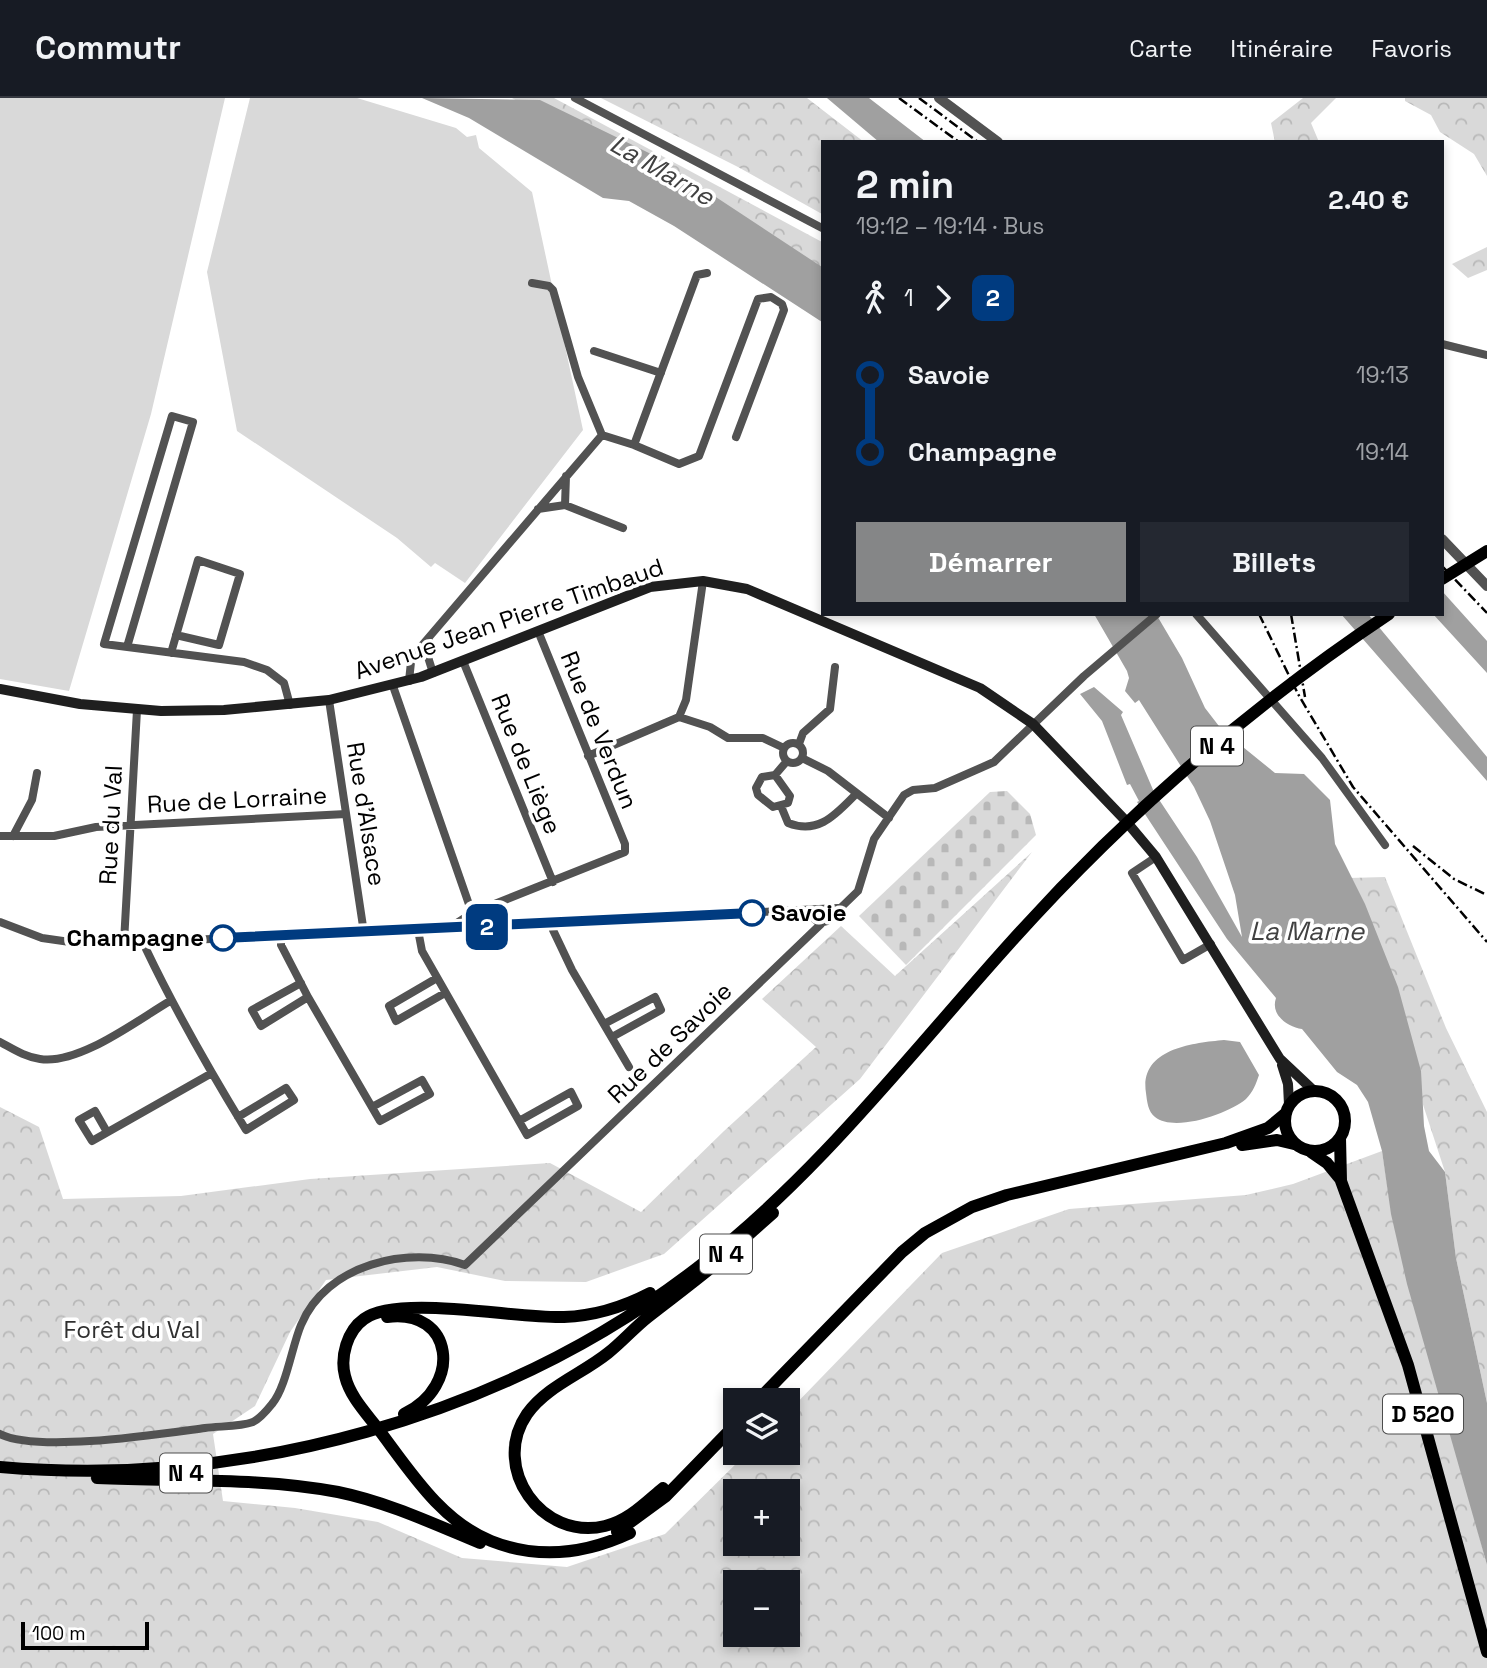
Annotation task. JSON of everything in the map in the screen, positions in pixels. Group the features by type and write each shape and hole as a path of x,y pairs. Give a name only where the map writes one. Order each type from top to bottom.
{"main road":[{"path":"1444,578 1487,551"},
{"name":"Avenue Jean Pierre Timbaud","path":"0,690 80,704 137,710 194,711 329,701 393,686 433,673 650,587 703,581 764,595 952,676 995,697 1034,724 1125,820 1156,857 1280,1059"},
{"name":"N 4","path":"723,1434 632,1514 606,1526 576,1527 554,1521 534,1505 517,1475 517,1435 533,1406 607,1354 752,1227 852,1132 943,1026 974,984 1058,892 1125,826 1248,720 1386,616"},
{"path":"1280,1059 1314,1091"},
{"path":"1280,1059 1288,1084 1285,1127 1294,1144"},
{"path":"772,1388 895,1267 932,1237 964,1218 1009,1201 1254,1142 1277,1140 1311,1152 1330,1147 1340,1138 1345,1125 1339,1104 1328,1094 1314,1091 1300,1095 1268,1128 1226,1143 1007,1195 960,1212 926,1233 897,1258 772,1388"},
{"name":"D 520","path":"1340,1138 1341,1181"},
{"name":"D 520","path":"1311,1152 1327,1163 1341,1181 1412,1376 1487,1652"},
{"name":"N 4","path":"97,1478 174,1474 257,1464 484,1398 600,1340 656,1305 752,1227"},
{"name":"N 4","path":"630,1533 589,1549 546,1553 502,1545 463,1525 429,1494 352,1391 344,1366 350,1336 365,1318 391,1308 553,1317 609,1310 666,1284 752,1227"},
{"name":"N 4","path":"400,1422 428,1400 440,1381 443,1367 442,1347 433,1331 419,1321 401,1315 384,1317 369,1324 358,1336 352,1352 353,1380 374,1414 426,1482 471,1523 512,1541 558,1546 601,1538 621,1530 647,1513 723,1435"},
{"name":"N 4","path":"0,1467 56,1470 163,1467 218,1462 362,1434"},
{"name":"N 4","path":"0,1474 295,1486 341,1493 394,1509 488,1546 539,1558 596,1551 630,1533 652,1518 723,1447"}],"street":[{"path":"575,98 821,227"},
{"path":"939,98 995,140"},
{"path":"634,445 697,275 707,273"},
{"path":"532,283 549,286 553,290 578,377 602,435"},
{"path":"602,435 679,464 699,456 758,299 771,297 782,304 784,310 736,437"},
{"path":"1444,344 1487,355"},
{"path":"594,351 661,373"},
{"path":"127,647 193,422 172,416 104,644 257,666 284,683 290,705"},
{"path":"409,681 414,655 602,435"},
{"path":"565,505 566,477"},
{"path":"538,509 565,505 623,528"},
{"path":"1444,541 1487,586"},
{"path":"171,653 176,635 198,560 240,574 219,645 176,635"},
{"path":"679,717 686,700 703,581"},
{"name":"Rue de Savoie","path":"0,1434 18,1440 88,1441 253,1422 274,1402 302,1322 319,1298 348,1273 404,1256 445,1258 465,1265 810,936 819,916 838,908 858,891 874,839 904,795 913,790 935,788 994,762 1155,616"},
{"path":"1198,616 1322,758 1385,845"},
{"name":"Rue de Verdun","path":"538,631 625,844 625,852 621,855 552,882"},
{"path":"429,640 428,657 433,673"},
{"name":"Rue de Liège","path":"463,661 552,882"},
{"path":"799,744 803,733 830,709 835,667"},
{"path":"393,686 472,913"},
{"name":"Rue d'Alsace","path":"329,701 364,933"},
{"name":"Rue du Val","path":"124,942 137,710"},
{"path":"588,757 679,717 710,727 727,738 763,738 784,748"},
{"path":"784,748 792,743 799,744 803,749 802,758"},
{"path":"784,748 787,761"},
{"path":"787,761 793,763 802,758"},
{"path":"802,758 828,771 889,818"},
{"path":"775,775 790,796 788,803 774,807 756,788 762,777 775,775 787,761"},
{"path":"13,836 32,800 37,773"},
{"path":"781,806 788,823 797,826 825,824 856,794"},
{"name":"Rue de Lorraine","path":"0,836 54,836 96,827 346,814"},
{"path":"1156,857 1132,873 1184,960 1211,944"},
{"path":"446,929 472,913 552,882"},
{"path":"0,922 63,943 364,933 786,911 819,916"},
{"path":"553,923 553,930 572,970 629,1067"},
{"path":"418,930 422,951 445,993 527,1135 578,1106 571,1092 519,1121"},
{"path":"281,936 281,945 308,997 380,1121 430,1094 422,1080 372,1107"},
{"path":"146,941 146,949 170,1001 212,1073 238,1117 246,1130 294,1100 286,1087 238,1117"},
{"path":"437,978 389,1006 396,1021 445,993"},
{"path":"301,983 252,1010 261,1026 308,997"},
{"path":"604,1024 655,997 661,1010 612,1037"},
{"path":"0,1042 24,1055 56,1060 72,1057 170,1001"},
{"path":"107,1132 212,1073"}],"green space":[{"path":"0,98 225,98 151,414 69,691 0,679"},
{"path":"250,98 357,98 456,128 467,137 476,135 479,148 532,192 583,430 465,583 435,563 431,567 397,538 237,431 207,272"},
{"path":"512,98 554,98 821,241 821,274"},
{"path":"601,98 807,98 861,140 821,140 821,213 738,167"},
{"path":"1303,98 1336,98 1311,123 1318,140 1275,140 1271,123"},
{"path":"1405,98 1487,98 1487,176 1474,154 1440,132 1431,115 1405,101"},
{"path":"1487,247 1487,270 1468,278 1452,264"},
{"path":"1007,791 1030,814 1036,835 906,965 859,916 990,792"},
{"name":"Forêt du Val","path":"1032,852 860,1079 664,1254 586,1282 505,1281 437,1267 326,1280 290,1332 255,1406 213,1434 223,1501 295,1508 378,1522 462,1558 567,1567 665,1534 735,1465 800,1465 800,1400 942,1253 1069,1209 1246,1195 1293,1184 1382,1151 1391,1209 1487,1565 1487,1668 0,1668 0,1107 39,1127 63,1199 181,1196 310,1179 550,1163 641,1212 816,1047 762,999 841,926 895,976"},
{"path":"1385,877 1446,1028 1487,1112 1487,1403 1456,1258 1445,1172 1349,878"}],"water":[{"name":"La Marne","path":"422,98 540,100 649,153 821,266 821,321 674,226 629,201 603,198 469,118"},
{"path":"827,98 869,98 923,140 877,140"},
{"path":"1444,593 1487,641 1487,673 1435,616 1444,616"},
{"name":"La Marne","path":"1095,616 1157,616 1182,658 1205,708 1222,730 1275,773 1304,774 1330,800 1335,844 1365,904 1398,987 1421,1071 1424,1126 1429,1151 1445,1172 1456,1258 1487,1403 1487,1565 1407,1284 1391,1214 1382,1151 1368,1102 1357,1085 1337,1072 1302,1029 1291,1026 1278,1015 1276,998 1227,939 1137,802 1139,801 1130,784 1127,785 1102,721 1080,694 1094,687 1123,712 1121,715 1154,792 1197,857 1242,937 1235,895 1210,821 1194,787 1139,700 1135,703 1125,691 1129,678"},
{"path":"1343,616 1370,616 1487,757 1487,781"},
{"path":"1224,1040 1240,1042 1259,1075 1251,1094 1228,1110 1202,1119 1175,1123 1155,1117 1147,1103 1146,1078 1159,1058 1183,1046"}],"railway":[{"path":"899,98 956,140"},
{"path":"919,98 975,140"},
{"path":"1444,568 1487,613"},
{"path":"1260,616 1298,694 1353,787 1487,942"},
{"path":"1291,616 1305,697"},
{"path":"1413,846 1454,879 1487,895"}],"bus line":[{"name":"2","path":"223,938 752,913"}],"place":[{"name":"Savoie","path":"752,913"},
{"name":"Champagne","path":"223,938"}]}
